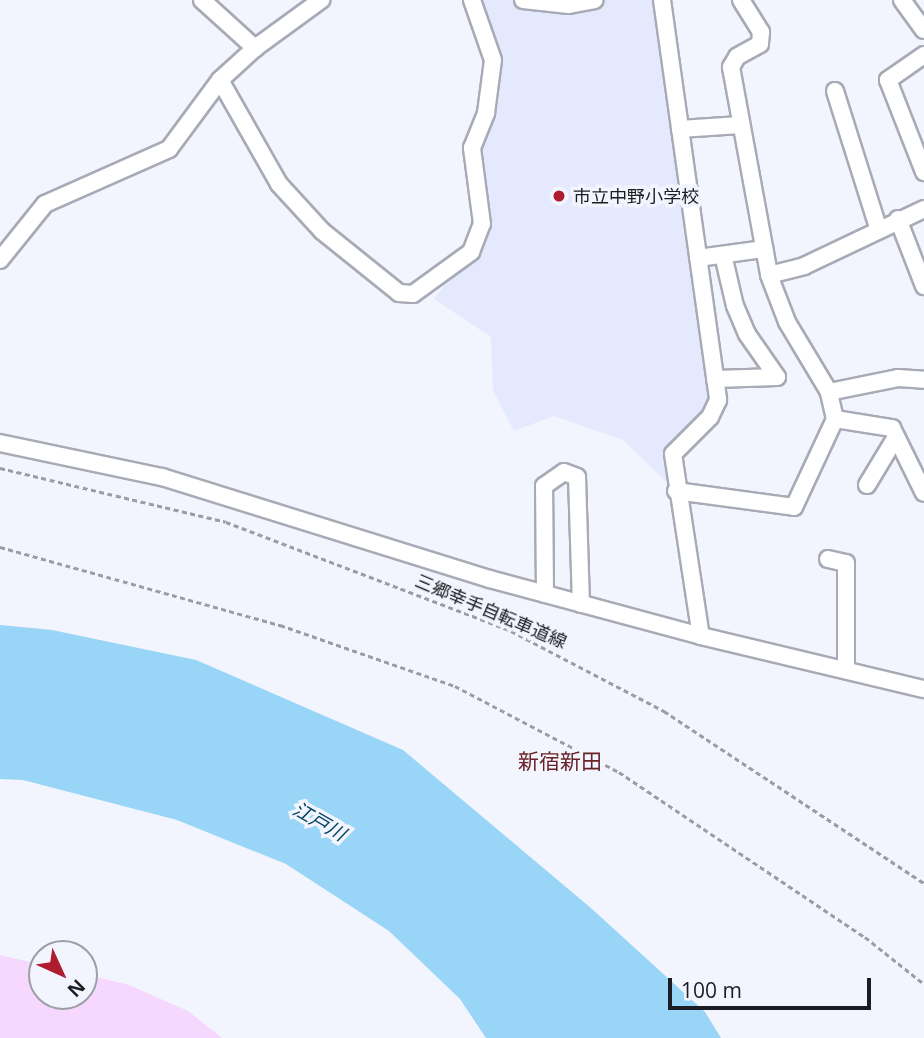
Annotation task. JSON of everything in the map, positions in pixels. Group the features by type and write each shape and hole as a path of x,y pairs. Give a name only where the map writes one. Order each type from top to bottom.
{"street":[{"path":"202,0 254,48"},
{"path":"0,260 45,204 169,149 220,80 254,48 321,0"},
{"path":"220,80 279,184 322,231 399,293 413,295 471,252 482,224 472,148 486,113 493,60 472,0"},
{"path":"523,0 569,5 596,0"},
{"path":"662,0 718,400 710,417 673,454 701,636"},
{"path":"677,491 794,507 835,419 829,392 787,322 769,275 730,67 737,57 760,44 761,32 741,0"},
{"path":"902,0 924,30"},
{"path":"924,55 888,80 924,172"},
{"path":"835,91 878,227"},
{"path":"680,129 740,125"},
{"path":"769,275 804,266 878,227 924,209"},
{"path":"898,219 924,286"},
{"path":"698,258 764,249"},
{"path":"715,379 777,377 743,325 723,255"},
{"path":"829,392 898,378 924,380"},
{"path":"835,419 892,428 923,491"},
{"path":"867,485 896,437"},
{"path":"0,443 162,477 545,594 701,636 924,689"},
{"path":"545,594 544,486 564,472 577,477 581,604"},
{"path":"828,559 846,563 846,670"}],"path":[{"name":"三郷幸手自転車道線","path":"0,468 226,522 512,631 664,711 924,883"},
{"path":"0,547 280,625 455,686 620,772 865,937 924,984"}],"shaded area":[{"path":"472,0 662,0 718,400 682,440 676,491 623,440 554,416 514,431 493,390 491,337 434,299 471,252 482,224 472,148 493,60"},
{"path":"0,955 28,962 28,1010 98,1010 98,977 129,985 188,1011 222,1038 0,1038"}],"water":[{"name":"江戸川","path":"0,625 52,630 196,660 403,750 592,909 705,1012 721,1038 486,1038 460,999 389,931 286,864 177,820 23,780 0,779"}],"place":[{"name":"市立中野小学校","path":"559,196"}],"district":[{"name":"新宿新田","path":"560,761"}]}
